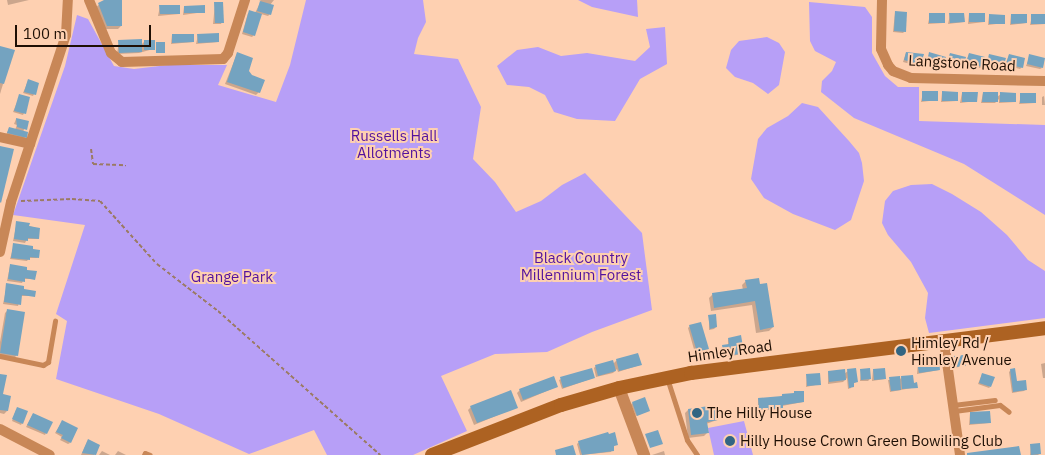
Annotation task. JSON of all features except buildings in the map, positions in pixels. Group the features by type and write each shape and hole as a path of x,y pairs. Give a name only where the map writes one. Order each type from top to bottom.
{"main road":[{"name":"Himley Road","path":"432,455 561,405 619,388 667,378 774,361 1045,328"}],"street":[{"path":"0,252 12,202 66,35 68,0"},
{"path":"89,0 111,53 122,62 223,59 228,53 245,0"},
{"name":"Langstone Road","path":"882,0 881,49 883,57 893,71 911,78 1045,81"},
{"path":"0,137 30,144"},
{"path":"944,341 960,455"},
{"path":"619,388 644,455"},
{"path":"0,429 50,455"}],"lane":[{"path":"0,356 44,365 48,362 55,321"},
{"path":"667,378 687,440 697,455"},
{"path":"953,408 995,400"},
{"path":"953,408 1000,405 1009,412"},
{"path":"144,455 145,453 150,455"}],"path":[{"path":"91,149 92,164 126,165"},
{"path":"12,202 72,199 100,201 157,264 218,311 380,455"}],"green space":[{"name":"Grange Park","path":"306,0 423,0 426,22 418,38 414,54 458,59 481,107 473,159 495,182 516,212 541,201 562,185 585,173 642,233 652,310 592,332 547,352 495,354 441,376 467,431 413,455 327,455 314,430 249,454 159,414 56,379 67,321 56,314 85,225 13,215 65,66 77,15 88,19 114,66 134,69 168,65 227,65 218,85 276,102 290,65"},
{"path":"578,0 637,0 638,17 592,7"},
{"path":"809,2 865,7 872,17 872,53 885,76 898,87 919,87 919,121 1045,125 1045,215 964,164 854,118 821,92 822,81 832,71 836,62 815,51 810,41"},
{"path":"665,27 667,64 640,79 615,121 577,119 554,112 545,95 529,87 507,85 497,66 517,50 538,47 561,56 587,53 635,61 650,47 646,29"},
{"path":"767,37 779,43 785,52 779,85 768,94 753,83 735,77 726,68 731,50 739,41"},
{"path":"802,103 818,107 859,153 862,163 864,181 851,220 835,230 793,214 764,198 751,179 758,139 767,128 788,116"},
{"path":"932,184 981,212 1007,235 1028,260 1045,271 1045,318 929,333 925,318 928,293 911,262 888,235 882,223 885,201 893,191 911,185"},
{"name":"Hilly House Crown Green Bowiling Club","path":"744,421 753,455 714,455 708,428"}],"place":[{"name":"Himley Rd / Himley Avenue","path":"901,351"},
{"name":"The Hilly House","path":"697,413"},
{"name":"Hilly House Crown Green Bowiling Club","path":"730,441"}],"park label":[{"name":"Russells Hall Allotments","path":"394,144"},
{"name":"Black Country Millennium Forest","path":"581,266"}]}
